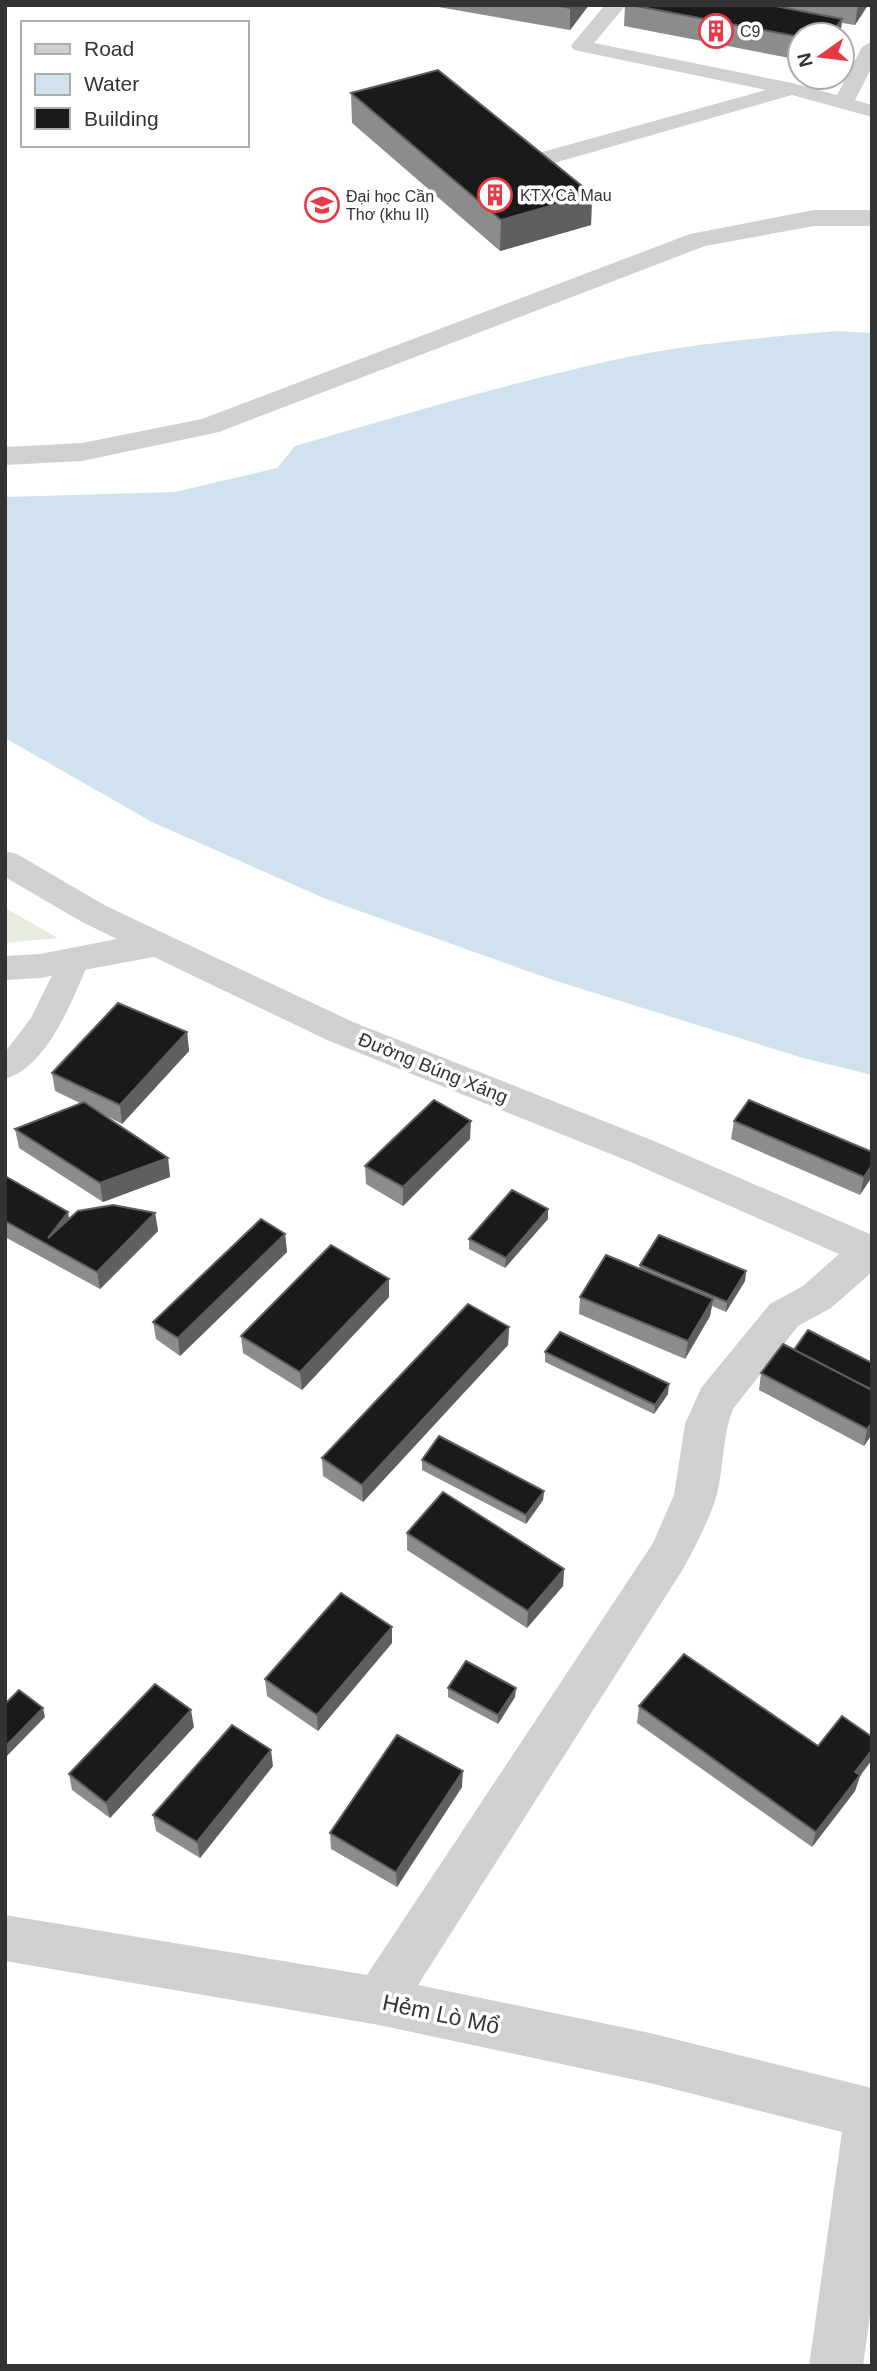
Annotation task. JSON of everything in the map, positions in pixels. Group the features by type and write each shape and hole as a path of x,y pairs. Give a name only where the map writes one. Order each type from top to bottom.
{"street":[{"path":"5,456 82,452 209,426 699,239 814,218 872,218"},
{"name":"Đường Búng Xáng","path":"5,862 94,914 340,1031 641,1151 870,1252"},
{"path":"5,968 40,966 158,944"},
{"path":"379,2001 668,1556 695,1494 702,1463 706,1424 716,1400 784,1315 817,1297 870,1252"},
{"name":"Hẻm Lò Mổ","path":"5,1938 379,2001 650,2058 871,2113"},
{"path":"836,2366 871,2113"}],"lane":[{"path":"616,5 581,46 786,88"},
{"path":"844,102 870,54"},
{"path":"518,166 786,91"},
{"path":"800,91 872,111"},
{"path":"5,1068 15,1063 43,1027 75,959"}],"shaded area":[{"path":"5,908 58,938 5,943"}],"water":[{"path":"836,331 872,333 872,1075 803,1058 550,979 326,899 152,822 5,738 5,497 175,492 277,468 295,446 569,370 693,346"}],"building":[{"path":"631,5 770,5 842,19 786,21 786,34"},
{"path":"438,70 592,194 501,220 351,93"},
{"path":"118,1003 187,1032 120,1105 52,1073"},
{"path":"434,1100 471,1121 403,1187 365,1166"},
{"path":"749,1100 872,1152 872,1165 864,1177 734,1121"},
{"path":"84,1102 168,1158 100,1183 15,1129"},
{"path":"5,1176 68,1212 48,1238 78,1211 113,1205 155,1213 97,1272 5,1221"},
{"path":"512,1190 548,1209 506,1258 469,1239"},
{"path":"261,1219 285,1234 178,1338 153,1322"},
{"path":"659,1235 746,1271 727,1302 640,1265"},
{"path":"331,1245 389,1279 300,1372 241,1336"},
{"path":"606,1255 713,1299 688,1341 580,1297"},
{"path":"468,1304 509,1327 362,1485 322,1458"},
{"path":"808,1330 872,1363 872,1390 794,1350"},
{"path":"560,1332 669,1384 655,1405 545,1352"},
{"path":"783,1344 872,1390 872,1423 867,1429 761,1373"},
{"path":"439,1436 544,1491 526,1515 422,1460"},
{"path":"443,1492 564,1569 528,1611 407,1533"},
{"path":"341,1593 392,1627 317,1715 265,1679"},
{"path":"684,1654 818,1746 842,1716 872,1737 872,1750 855,1772 860,1775 816,1832 639,1706"},
{"path":"466,1661 516,1688 498,1715 448,1688"},
{"path":"155,1684 191,1710 106,1803 69,1774"},
{"path":"19,1690 43,1708 5,1747 5,1704"},
{"path":"232,1725 271,1750 197,1842 153,1815"},
{"path":"397,1735 463,1771 396,1872 330,1833"}],"place":[{"name":"C9","path":"716,31"},
{"name":"KTX Cà Mau","path":"495,195"},
{"name":"Đại học Cần Thơ (khu II)","path":"322,205"}]}
